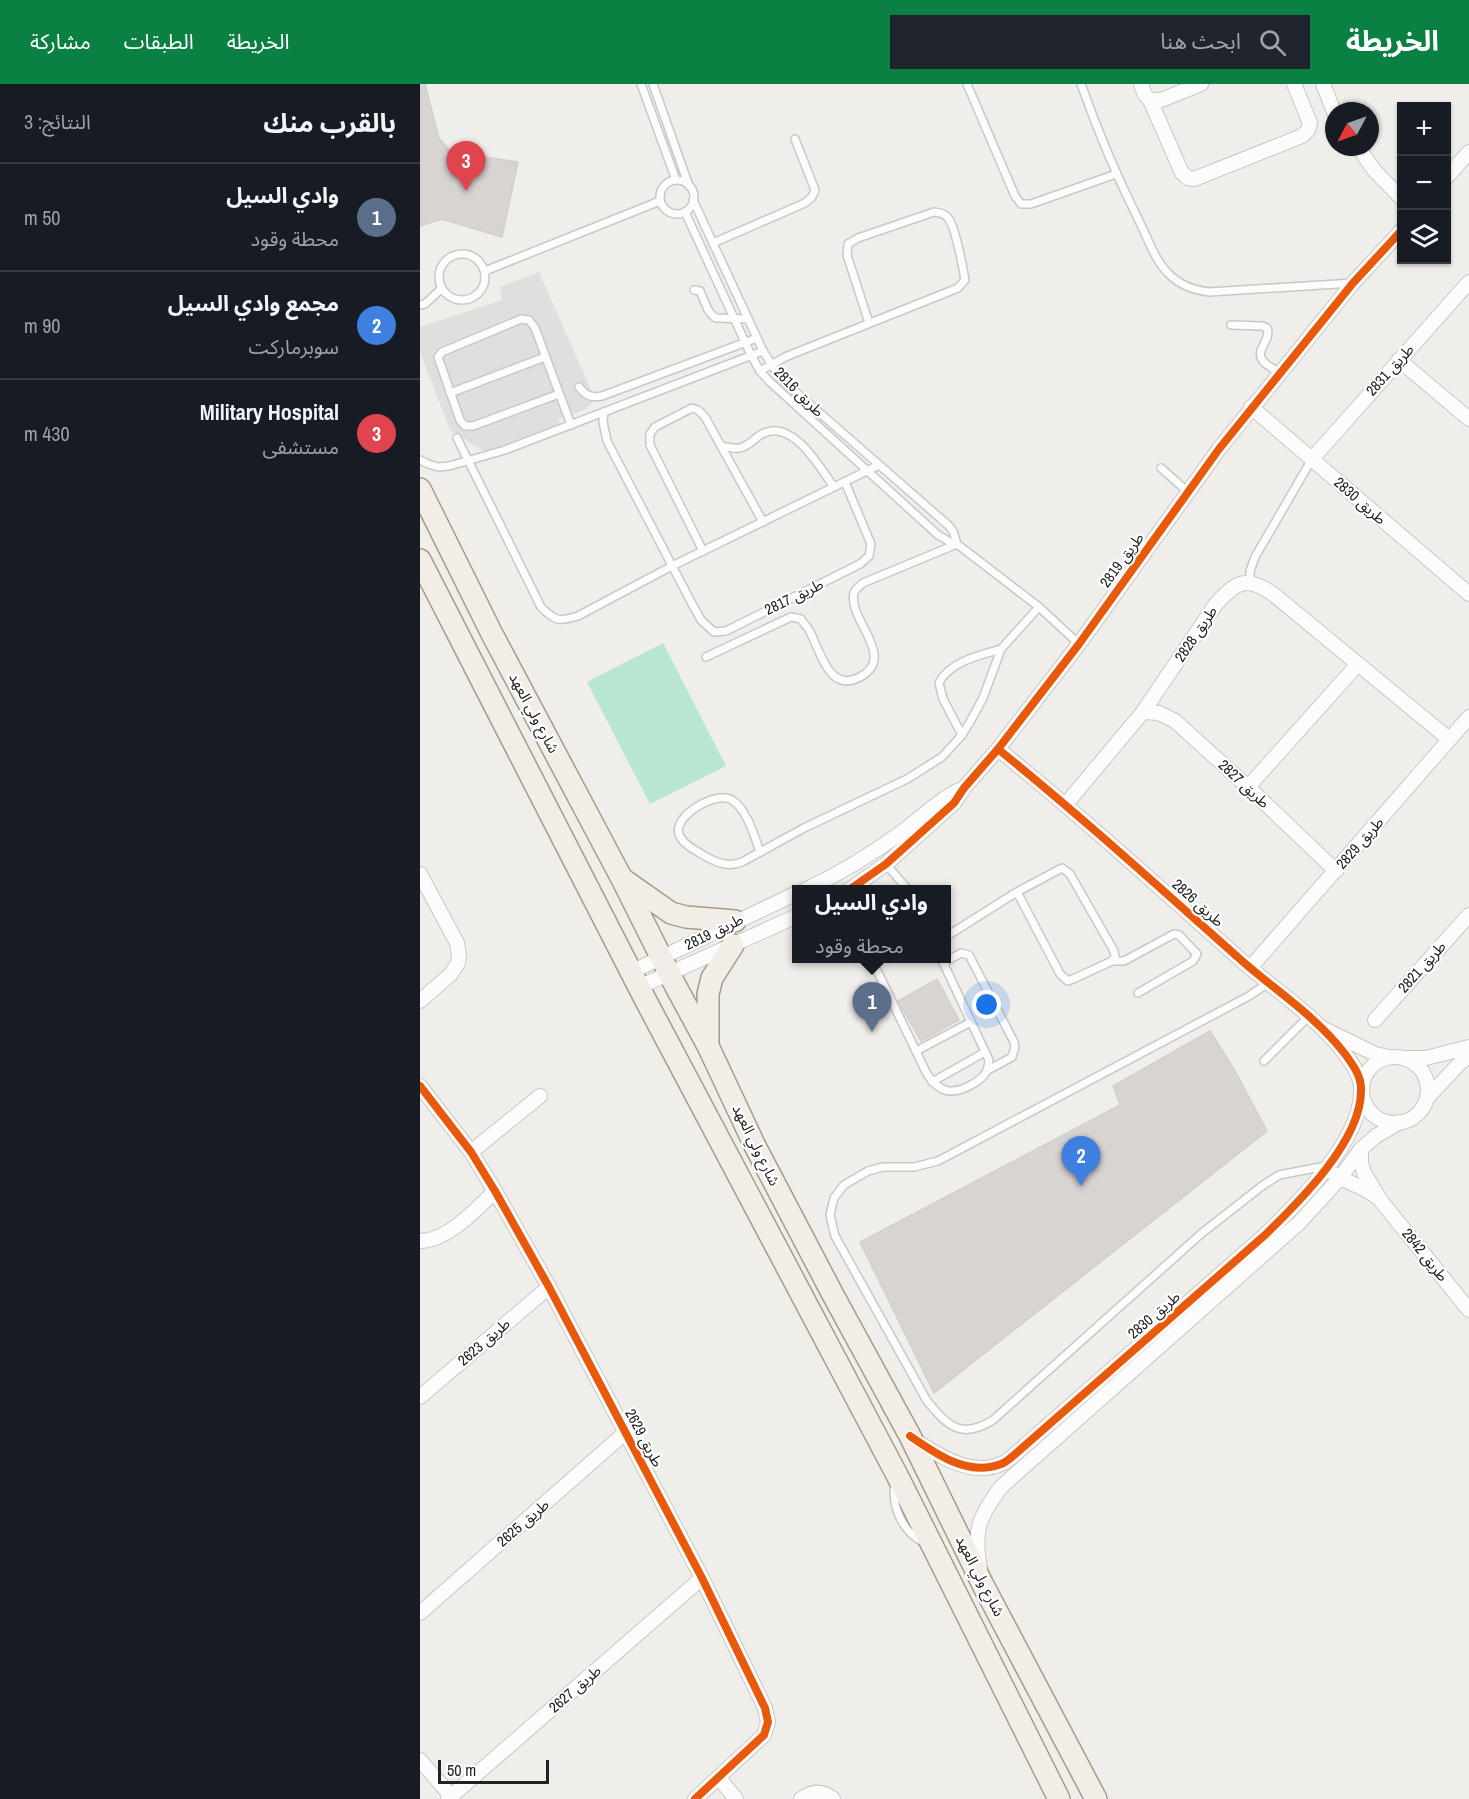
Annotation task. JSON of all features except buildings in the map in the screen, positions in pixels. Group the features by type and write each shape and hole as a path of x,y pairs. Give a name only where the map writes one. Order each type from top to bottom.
{"main road":[{"name":"شارع ولي العهد","path":"420,489 492,634 622,879 649,971 708,1046 755,1146 910,1436 984,1585 1096,1799"},
{"name":"شارع ولي العهد","path":"420,560 536,785 649,971 1059,1799"},
{"path":"622,879 671,913 686,917 735,921"},
{"path":"708,1046 708,994 712,978 733,945"}],"street":[{"path":"1141,84 1182,173 1194,179 1302,136 1308,130 1310,123 1294,84"},
{"path":"1150,100 1161,100 1201,84"},
{"path":"1323,84 1330,102"},
{"path":"1451,172 1469,152"},
{"path":"1364,156 1397,195"},
{"name":"طريق 2819","path":"856,885 886,864 948,809 998,749 1079,644 1219,448 1353,283 1397,234"},
{"name":"طريق 2831","path":"1312,459 1469,282"},
{"path":"1399,360 1469,419"},
{"name":"طريق 2830","path":"1251,407 1469,594"},
{"path":"1250,582 1262,586 1273,594 1449,739"},
{"name":"طريق 2828","path":"1066,804 1143,712 1215,604 1238,584 1250,582"},
{"path":"1248,787 1358,664"},
{"name":"طريق 2827","path":"1143,712 1160,713 1175,721 1336,871"},
{"name":"طريق 2829","path":"1250,968 1469,717"},
{"name":"طريق 2826","path":"998,749 1066,804 1321,1028 1345,1053 1357,1072 1362,1090"},
{"name":"طريق 2819","path":"834,884 872,851 899,834 948,796 964,788"},
{"path":"872,851 886,864"},
{"path":"420,874 457,943 459,956 458,963 451,974 420,1001"},
{"name":"طريق 2819","path":"649,971 735,921 792,895"},
{"name":"طريق 2821","path":"1375,1020 1469,915"},
{"name":"طريق 2819","path":"649,971 733,945 792,917"},
{"name":"طريق 2826","path":"1321,1028 1375,1054 1394,1057"},
{"path":"1394,1057 1407,1059 1416,1064 1422,1071 1428,1089 1423,1107 1417,1114 1400,1122 1382,1120 1367,1108 1362,1090 1366,1072 1380,1060 1394,1057 1425,1058 1469,1047"},
{"path":"1427,1098 1469,1056"},
{"name":"طريق 2629","path":"420,1086 471,1152 549,1287 702,1578 765,1708 767,1729 760,1740 695,1799"},
{"name":"طريق 2830","path":"910,1436 953,1462 976,1469 1001,1464 1013,1456 1265,1235 1299,1201 1328,1166 1355,1123 1362,1090"},
{"path":"471,1152 540,1096"},
{"name":"طريق 2830","path":"984,1585 978,1555 977,1532 984,1513 1001,1487 1299,1223 1340,1178 1361,1149 1376,1136 1400,1122"},
{"name":"طريق 2842","path":"1361,1149 1364,1173 1381,1201 1469,1310"},
{"path":"1328,1166 1340,1178"},
{"name":"طريق 2842","path":"1340,1178 1362,1186 1381,1201"},
{"path":"420,1241 444,1235 476,1210 495,1191"},
{"name":"طريق 2623","path":"420,1397 549,1287"},
{"name":"طريق 2625","path":"420,1613 626,1432"},
{"name":"طريق 2627","path":"450,1798 702,1578"},
{"path":"420,1760 450,1798"},
{"path":"715,1781 725,1799"},
{"path":"715,1781 736,1799"},
{"path":"801,1799 808,1794 820,1792 833,1799"}],"lane":[{"path":"641,84 676,180"},
{"path":"653,84 693,193 693,200 685,212 670,213 664,208 660,201 663,187 676,180 689,186"},
{"path":"967,84 1015,196 1022,204 1031,204 1116,174"},
{"path":"1081,84 1116,174 1160,263 1173,278 1190,288 1209,292 1353,283"},
{"path":"713,243 805,203 812,197 815,190 795,139"},
{"name":"طريق 2816","path":"693,200 771,364 789,386 948,525 957,544"},
{"path":"485,271 660,201"},
{"name":"طريق 2816","path":"685,212 751,355 760,371 770,382 938,535 957,544 1039,607 1079,644"},
{"path":"760,371 785,357 958,288 964,280 963,269 950,220 943,213 934,212 858,238 848,244 847,255 869,323"},
{"path":"466,253 478,259 485,271 485,282 480,292 471,299 460,300 449,297 441,289 438,276 442,263 452,254 466,253"},
{"path":"420,305 425,304 441,289"},
{"path":"694,290 700,291 708,310 716,318 748,319"},
{"path":"559,394 473,426 465,426 460,420 438,357 442,352 521,319 529,320 535,328 571,425"},
{"path":"1231,325 1267,328 1268,335 1261,355 1264,362 1280,373"},
{"path":"579,387 584,394 593,398 602,396 757,338"},
{"path":"420,460 438,466 468,461 505,450 763,351"},
{"path":"450,393 545,357"},
{"path":"703,551 650,445 650,434 656,427 692,408 705,417 763,522"},
{"path":"604,412 604,432 607,441 672,566"},
{"path":"721,446 741,448 764,433 776,430 787,433 800,443 834,487"},
{"path":"457,438 541,607 553,618 566,620 879,465"},
{"path":"1250,582 1250,571 1255,557 1312,459"},
{"path":"1161,468 1188,492"},
{"name":"طريق 2817","path":"672,566 701,620 714,632 726,631 860,564 869,556 871,544 845,482"},
{"path":"706,657 791,617 801,619 809,630 827,670 836,677 847,680 858,678 868,671 873,661 874,650 853,603 855,591 863,583 957,544"},
{"path":"760,852 751,828 740,808 731,799 718,796 683,817 679,824 679,834 690,847 718,863 735,865 933,764 962,735 983,698 1001,649 1039,607"},
{"path":"962,735 943,699 939,683 944,675 956,666 1001,649"},
{"path":"886,864 904,885"},
{"path":"951,933 1017,892 1062,868 1066,870 1114,951 1115,956 1112,961 1068,981 1060,974 1017,892"},
{"path":"1112,961 1124,961 1174,934 1179,935 1197,954 1193,961 1138,993"},
{"path":"951,957 961,953 969,955 1014,1042 1012,1057 988,1070"},
{"path":"873,963 932,1082 940,1088 960,1091 983,1078 988,1070 989,1060 943,963"},
{"path":"1268,983 1249,996 938,1161 914,1167 883,1167 868,1171 844,1185 834,1198 830,1215 835,1236 927,1401 943,1420 960,1430 974,1430 993,1420 1202,1233 1262,1186 1279,1175 1328,1166"},
{"path":"1264,1061 1308,1017"},
{"path":"916,1051 971,1022"},
{"path":"932,1082 986,1052"}],"green space":[{"path":"663,643 726,766 650,804 587,682"}],"shaded area":[{"path":"539,272 595,399 585,410 559,419 558,432 493,457 450,430 420,352 420,327 502,300 500,287"}],"cycle path":[{"path":"856,885 886,864 954,803 1079,644 1219,449 1353,283 1397,235"},
{"path":"910,1436 931,1450 965,1466 989,1467 1007,1461 1265,1235 1294,1206 1340,1150 1351,1130 1358,1110 1361,1091 1360,1081 1354,1067 1322,1028 998,749"},
{"path":"420,1086 471,1152 549,1287 702,1578 765,1708 768,1722 764,1735 695,1799"}],"place":[{"name":"Military Hospital","path":"466,191"},
{"name":"وادي السيل","path":"872,1032"},
{"name":"مجمع وادي السيل","path":"1081,1186"}]}
